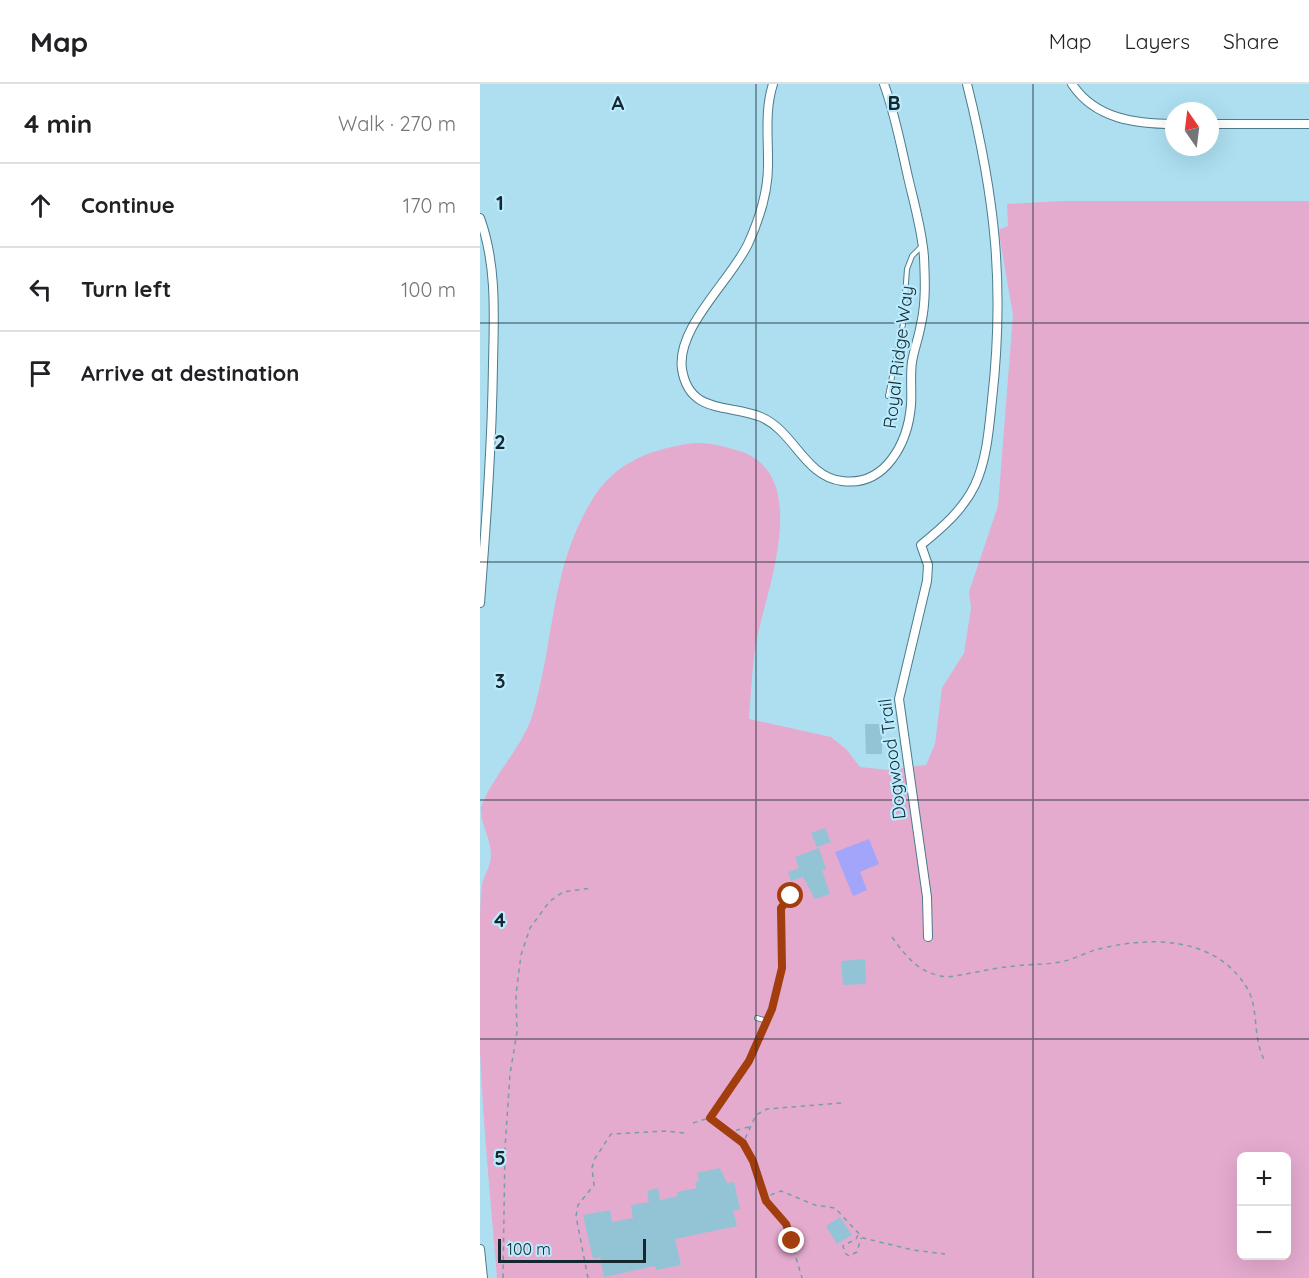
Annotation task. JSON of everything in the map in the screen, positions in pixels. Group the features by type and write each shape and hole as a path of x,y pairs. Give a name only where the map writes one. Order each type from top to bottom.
{"street":[{"name":"Royal Ridge Way","path":"773,84 768,112 767,182 756,225 741,258 693,327 683,347 684,377 694,395 710,405 765,418 825,476 853,482 875,475 898,451 907,430 912,364 923,314 923,246 884,84"},
{"name":"Dogwood Trail","path":"928,937 927,897 899,699 927,581 928,566 921,545 960,509 976,483 987,440 999,325 999,275 993,206 967,84"},
{"path":"1072,84 1093,106 1115,117 1147,124 1165,124"},
{"path":"1219,124 1309,124"},
{"path":"480,219 491,261 494,340 492,431 480,603"},
{"path":"480,1250 483,1278"}],"lane":[{"path":"888,396 903,324 907,269 912,256 923,246"},
{"path":"757,1017 767,1021"}],"path":[{"path":"503,1278 506,1148 510,1074 517,1032 516,994 520,955 530,928 549,902 563,892 591,888"},
{"path":"693,1123 710,1118 749,1061 767,1021 782,968 781,908 783,902 796,893"},
{"path":"892,937 916,966 935,975 947,976 1063,962 1093,951 1162,941 1185,943 1200,948 1227,965 1248,990 1257,1042 1266,1063"},
{"path":"743,1143 756,1115 767,1109 841,1103"},
{"path":"710,1118 743,1143 753,1161 769,1204 786,1224 802,1278"},
{"path":"729,1132 751,1126"},
{"path":"588,1278 576,1216 578,1205 594,1185 592,1168 606,1140 617,1132 685,1132"},
{"path":"764,1194 774,1195 781,1191 815,1206 835,1208 841,1211 860,1236 883,1245 945,1254"},
{"path":"860,1236 857,1252 849,1256 845,1253 843,1246 860,1236"}],"shaded area":[{"path":"1064,201 1309,201 1309,1278 497,1278 480,1050 480,902 482,885 491,855 481,807 493,783 522,738 533,713 561,578 578,526 592,500 610,477 644,455 686,444 705,443 736,450 760,462 774,482 780,507 779,535 775,565 756,643 749,719 831,737 846,749 860,767 888,770 926,765 935,744 942,688 964,653 971,608 969,592 998,506 1013,315 999,233 1000,229 1008,226 1007,204"}],"water":[{"path":"869,839 879,864 860,872 867,890 853,896 835,852"}],"building":[{"path":"865,724 882,724 882,754 866,754"},
{"path":"825,828 831,842 817,847 811,833"},
{"path":"819,848 826,869 822,870 830,894 815,899 803,877 791,881 788,872 799,868 795,857"},
{"path":"865,959 866,984 843,985 841,961"},
{"path":"720,1168 727,1183 734,1182 740,1209 733,1211 737,1226 675,1239 681,1265 656,1270 655,1266 604,1277 600,1257 593,1259 583,1215 610,1210 612,1222 633,1218 631,1205 649,1202 647,1191 658,1188 660,1200 678,1196 677,1192 697,1188 695,1182 699,1182 697,1173"},
{"path":"840,1217 852,1235 837,1244 826,1226"}],"route":[{"path":"791,896 783,902 781,908 784,936 782,968 767,1023 749,1061 710,1118 743,1143 753,1161 766,1201 786,1224 792,1241"}]}
